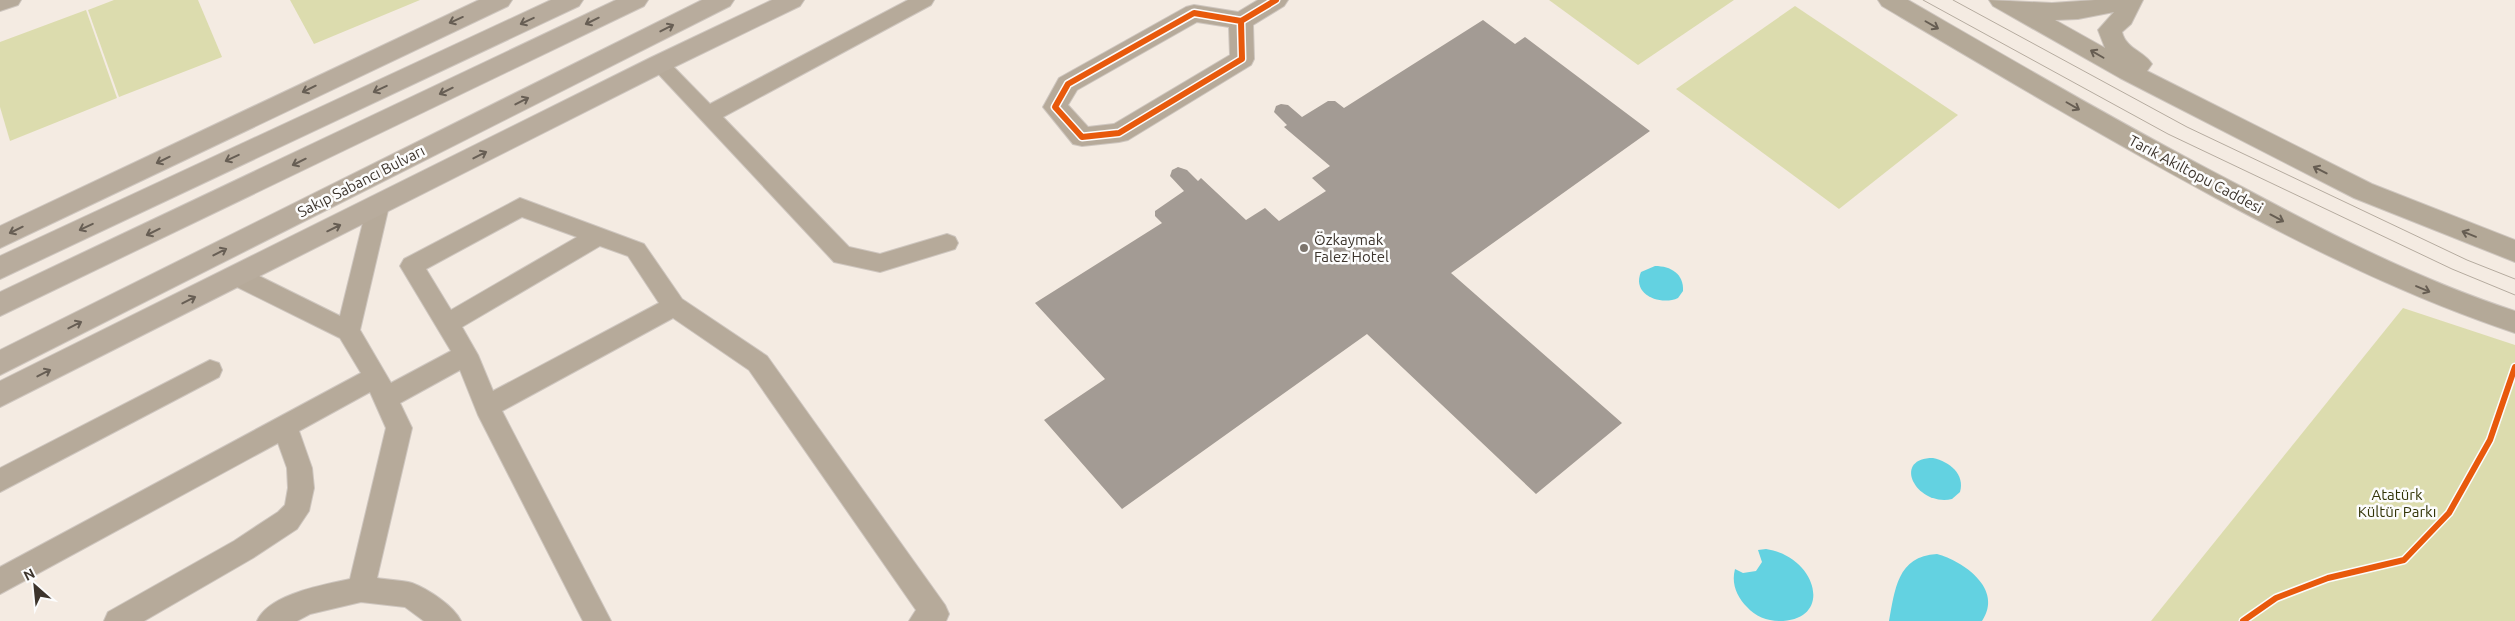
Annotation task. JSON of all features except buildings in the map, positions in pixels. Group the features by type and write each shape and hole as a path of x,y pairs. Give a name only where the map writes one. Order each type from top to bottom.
{"main road":[{"path":"0,238 412,40 500,0"},
{"path":"0,268 571,0"},
{"path":"0,305 636,0"},
{"name":"Sakıp Sabancı Bulvarı","path":"0,363 722,0"},
{"path":"0,395 659,64 792,0"},
{"name":"Tarık Akıltopu Caddesi","path":"1890,0 2147,149 2294,227 2407,282 2459,304 2515,322"},
{"path":"2002,1 2025,8 2063,12 2089,10 2130,0"},
{"path":"2130,0 2123,18 2110,30 2111,38 2117,48 2295,157"},
{"path":"2002,1 2129,72 2363,192 2515,251"}],"street":[{"path":"1240,20 1242,59 1119,133 1082,137 1055,107 1068,84 1194,13 1240,20 1276,0"}],"lane":[{"path":"0,4 11,0"},
{"path":"708,115 924,0"},
{"path":"659,64 842,255 880,263 947,243"},
{"path":"348,331 378,206"},
{"path":"597,621 487,407 466,355 412,266 520,206 636,250 674,306 758,363 935,614 923,621"},
{"path":"447,324 598,236"},
{"path":"237,276 348,331 381,388 399,428 361,589"},
{"path":"487,407 674,306"},
{"path":"0,581 285,427 466,355"},
{"path":"0,481 210,370"},
{"path":"118,621 269,535 296,512 303,475 285,427"},
{"path":"271,621 305,602 361,589 410,595 447,621"}],"green space":[{"path":"114,0 198,0 222,57 119,97 88,10"},
{"path":"290,0 420,0 314,44"},
{"path":"1549,0 1734,0 1638,65"},
{"path":"1795,6 1958,115 1839,209 1676,89"},
{"path":"86,10 117,98 10,141 0,107 0,42"},
{"name":"Atatürk Kültür Parkı","path":"2403,308 2515,345 2515,621 2151,621"}],"water":[{"path":"1655,266 1671,269 1679,276 1683,285 1683,291 1678,298 1664,301 1649,297 1640,287 1641,272"},
{"path":"1933,458 1945,462 1958,474 1961,486 1960,492 1952,499 1939,500 1928,496 1919,490 1913,482 1911,473 1913,466 1920,460"},
{"path":"1766,549 1784,554 1798,564 1807,575 1813,588 1813,600 1807,611 1796,618 1779,621 1762,617 1750,610 1738,595 1734,585 1735,569 1743,573 1756,571 1762,562 1758,550"},
{"path":"1937,554 1958,563 1978,578 1988,598 1987,609 1982,621 1889,621 1896,587 1906,568 1913,561 1924,556"}],"tram line":[{"path":"1923,0 2168,134 2452,269 2515,295"},
{"path":"1953,0 2187,127 2467,260 2515,279"}],"cycle path":[{"path":"1241,21 1242,59 1119,133 1082,137 1055,107 1068,84 1194,13 1241,21 1276,0"},
{"path":"2243,621 2276,598 2328,578 2404,560 2449,513 2490,440 2515,367"}],"place":[{"name":"Özkaymak Falez Hotel","path":"1304,248"}]}
